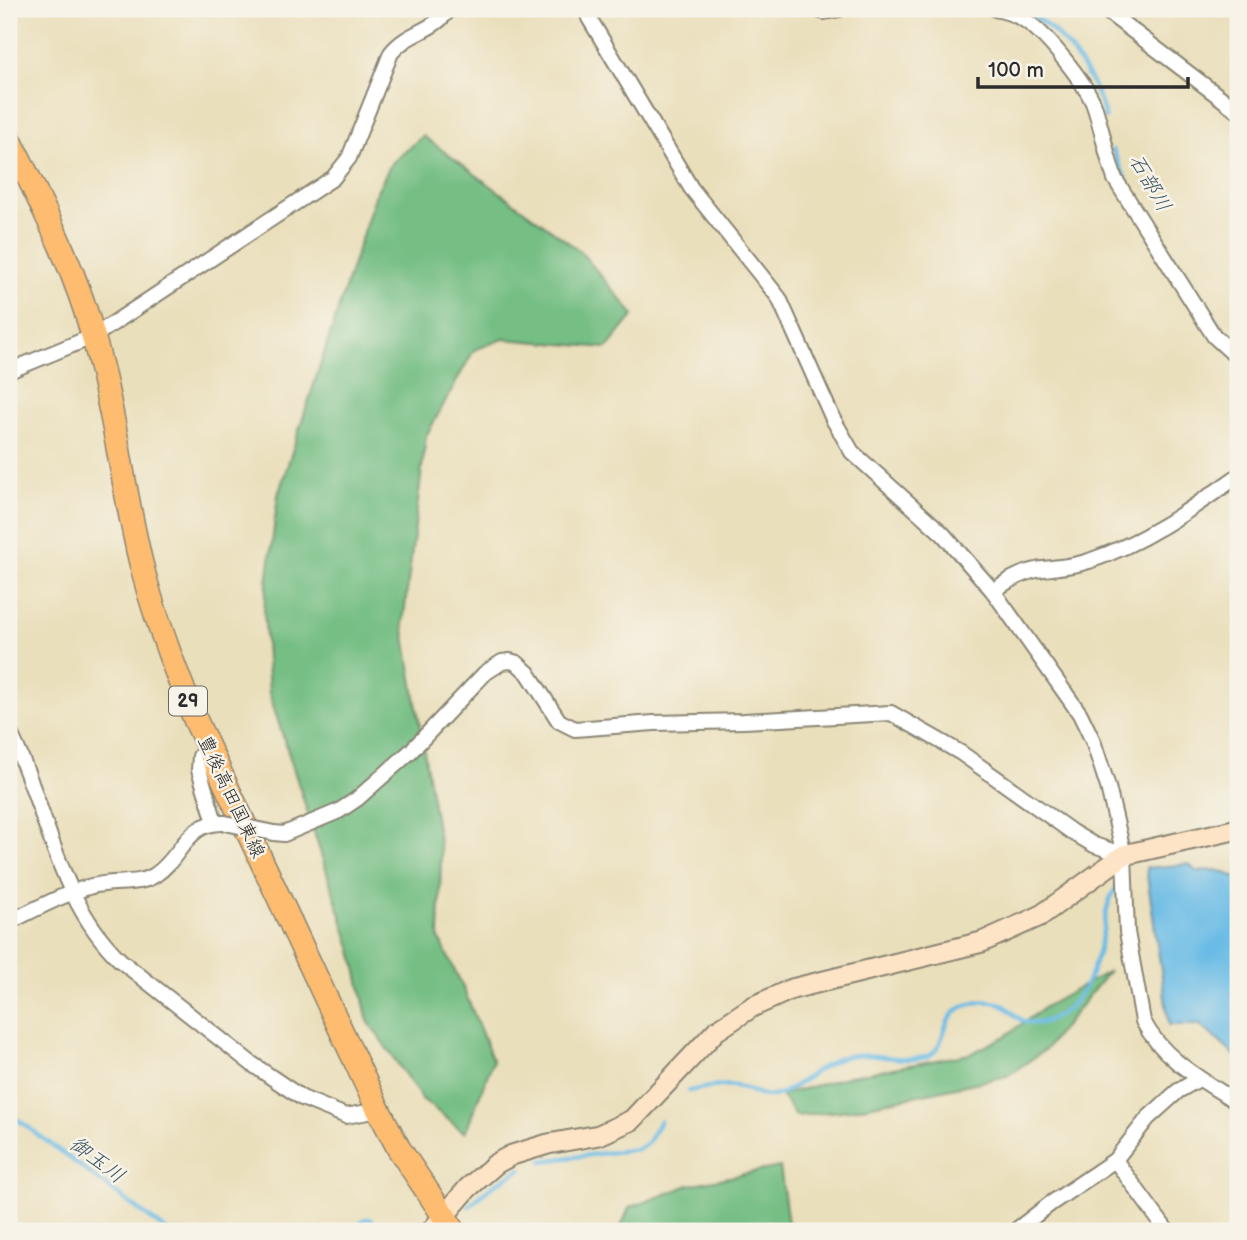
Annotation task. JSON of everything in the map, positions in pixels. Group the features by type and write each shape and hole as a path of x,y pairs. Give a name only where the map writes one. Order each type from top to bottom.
{"main road":[{"name":"豊後高田国東線","path":"9,138 55,233 94,336 111,405 141,565 177,675 208,748 377,1107 443,1227"}],"street":[{"path":"9,371 94,336 333,178 349,158 391,53 408,36 436,24 449,9"},
{"path":"586,9 691,188 779,298 847,445 863,464 943,534 993,591 1080,714 1093,741 1108,787 1124,855 1127,932 1143,1021 1149,1033 1170,1056 1199,1079 1238,1103"},
{"path":"814,9 824,12 840,9"},
{"path":"995,9 1019,16 1032,24 1077,76 1094,106 1105,153 1115,178 1214,336 1238,358"},
{"path":"1104,9 1238,111"},
{"path":"993,591 1009,580 1033,570 1089,562 1150,534 1179,518 1238,476"},
{"path":"9,922 72,893 105,883 147,879 158,874 195,831 205,825 220,823 284,834 339,811 357,799 411,751 485,673 502,662 510,661 517,663 528,673 559,721 575,729 891,713 961,753 1072,832 1094,845 1124,855"},
{"path":"9,732 72,893 102,943 121,961 277,1082 302,1098 346,1115 368,1112 377,1107"},
{"path":"208,748 200,756 199,771 220,823"},
{"path":"443,1227 483,1173 505,1159 548,1144 600,1135 632,1120 716,1031 752,1007 792,989 982,942 1040,916 1124,855 1238,829"},
{"path":"1015,1231 1115,1160 1148,1118 1178,1091 1199,1079"},
{"path":"1115,1160 1167,1231"}],"green space":[{"path":"423,136 580,251 634,315 607,348 503,339 474,350 426,436 403,624 441,853 439,938 462,985 493,1061 465,1133 422,1099 368,1021 352,950 269,693 264,608 278,495 376,193 391,164"},
{"path":"1109,971 1046,1049 1007,1076 849,1110 796,1116 781,1095 850,1076 970,1054 1004,1037 1045,1007"},
{"path":"780,1167 789,1231 619,1231 629,1208 689,1185"}],"water":[{"path":"1189,864 1196,871 1217,870 1238,878 1238,1058 1200,1025 1169,1025 1146,868"}],"waterway":[{"name":"石部川","path":"1023,12 1050,29 1075,56 1094,88 1105,118"},
{"name":"石部川","path":"1113,150 1123,174 1164,244 1224,332 1238,346"},
{"path":"689,1091 730,1086 772,1096 841,1058 862,1055 904,1059 925,1057 933,1053 938,1046 953,1014 962,1007 978,1002 1001,1004 1023,1021 1030,1023 1044,1022 1058,1016 1069,1007 1085,985 1099,949 1108,906 1118,886"},
{"name":"御玉川","path":"9,1113 167,1231"},
{"path":"542,1161 638,1149 648,1142 660,1121"},
{"path":"469,1206 492,1186 521,1169"},
{"path":"353,1231 365,1219 370,1219 384,1231"}]}
